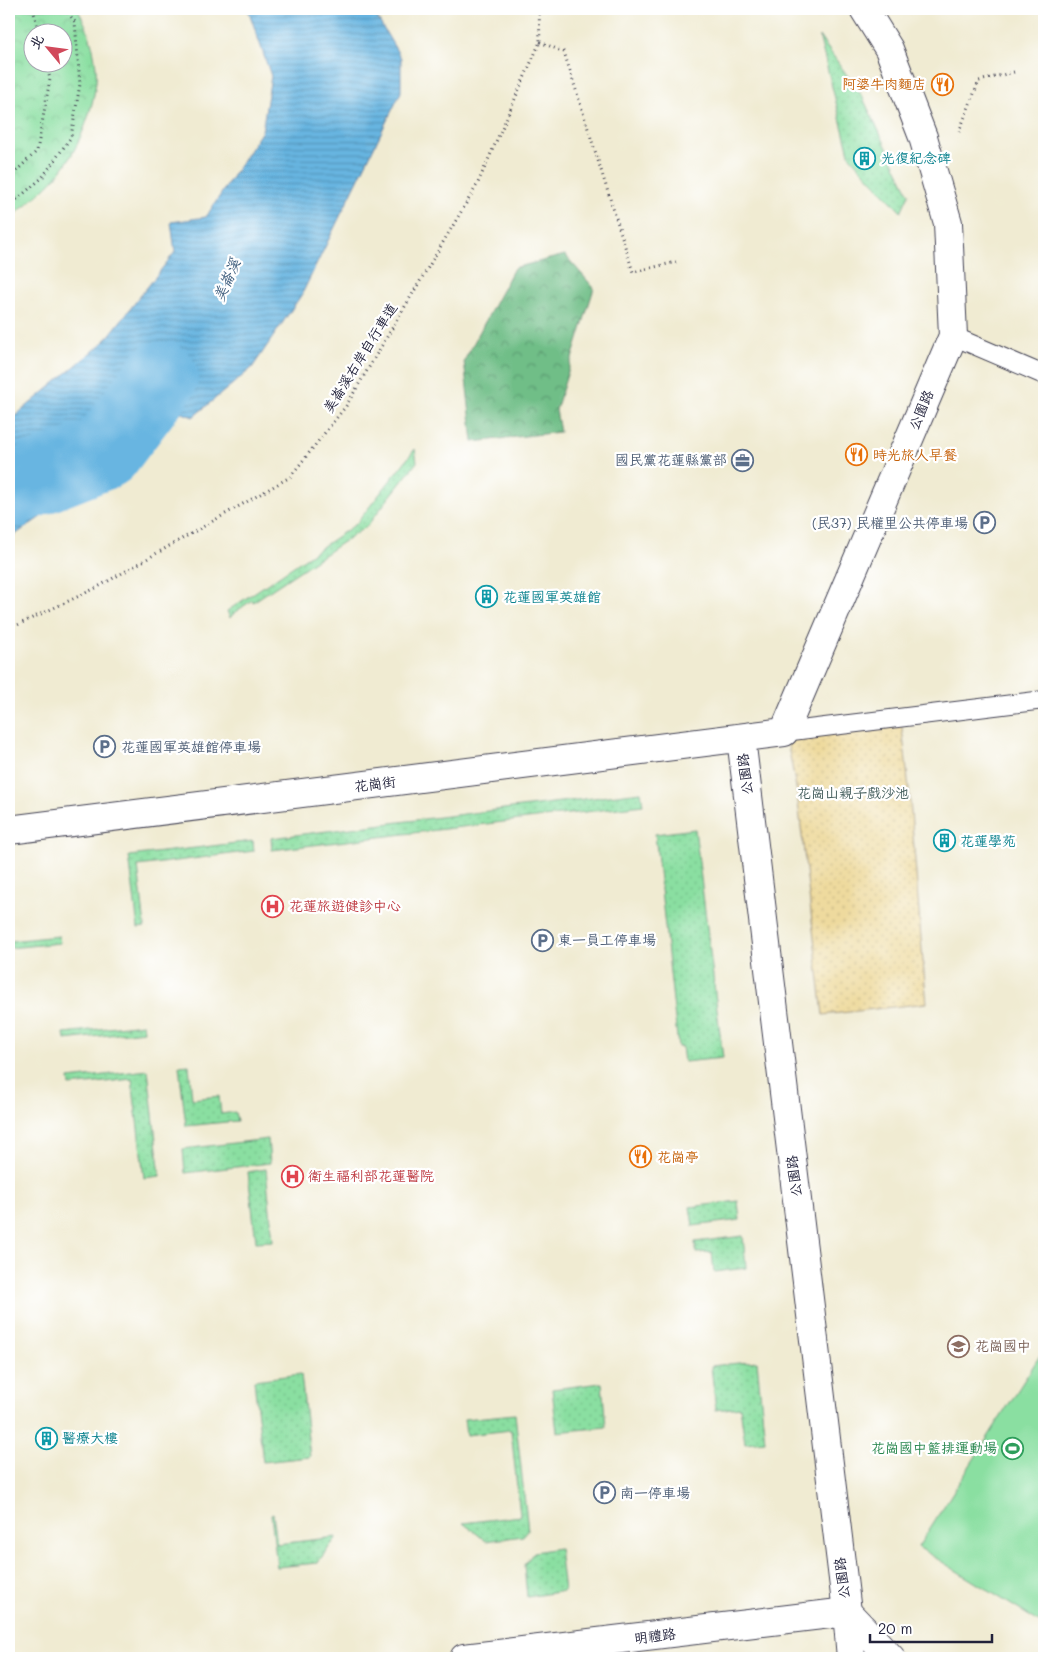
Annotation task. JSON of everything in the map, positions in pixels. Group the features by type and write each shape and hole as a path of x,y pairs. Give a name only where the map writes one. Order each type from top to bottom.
{"street":[{"name":"公園路","path":"851,1658 741,738 784,732 953,336 948,223 923,137 889,49 864,9"},
{"name":"花崗街","path":"9,830 741,738"},
{"name":"明禮路","path":"464,1658 847,1612"},
{"path":"847,1612 891,1658"}],"lane":[{"path":"953,336 1044,374"},
{"name":"公園路","path":"784,732 1044,700"}],"path":[{"path":"33,9 36,22"},
{"path":"9,206 42,178 71,137 80,84 75,22 65,9"},
{"name":"美崙溪右岸自行車道","path":"9,629 96,588 290,476 346,406 478,185 540,42 539,9"},
{"path":"540,42 564,52 633,272 676,262"},
{"path":"9,178 37,151 50,80 48,72"},
{"path":"958,136 979,81 1014,72"}],"green space":[{"path":"9,9 77,9 89,34 94,54 96,82 94,92 89,114 77,145 60,172 9,219"},
{"path":"819,36 862,96 909,194 901,212 850,157"},
{"path":"565,255 594,288 556,410 560,432 473,442 464,361 514,268"},
{"path":"415,449 417,462 367,526 253,602 252,600 230,618 227,611 356,524"},
{"path":"641,792 643,805 272,850 271,838"},
{"path":"695,829 723,1058 684,1062 682,1047 678,1047 655,834"},
{"path":"253,841 254,851 138,866 145,927 138,928 129,856"},
{"path":"59,936 60,943 9,948 9,941"},
{"path":"143,1024 144,1031 65,1040 64,1033"},
{"path":"189,1065 192,1099 219,1096 221,1114 235,1112 237,1121 186,1126 179,1066"},
{"path":"148,1070 160,1176 144,1178 132,1079 70,1086 69,1079"},
{"path":"268,1139 270,1163 185,1173 183,1149"},
{"path":"266,1169 273,1241 256,1242 248,1172"},
{"path":"738,1201 740,1220 693,1226 690,1207"},
{"path":"743,1236 746,1268 714,1272 712,1252 696,1253 695,1242"},
{"name":"花崗國中籃排運動場","path":"1044,1349 1044,1625 918,1547"},
{"path":"757,1361 765,1441 745,1443 740,1407 716,1410 711,1366"},
{"path":"301,1374 310,1457 263,1462 254,1380"},
{"path":"602,1383 606,1427 557,1432 552,1389"},
{"path":"515,1414 528,1530 523,1536 486,1541 463,1523 520,1516 511,1430 466,1435 464,1419"},
{"path":"273,1513 277,1544 337,1537 317,1563 277,1567 271,1514"},
{"path":"559,1548 564,1591 527,1597 524,1565 534,1552"}],"sand":[{"name":"花崗山親子戲沙池","path":"901,721 927,1003 823,1015 797,793 787,740"}],"water":[{"path":"248,9 372,9 401,58 401,92 302,294 252,368 193,417 175,410 158,410 152,424 157,444 124,459 76,453 45,514 9,539 9,421 104,342 175,252 171,222 206,217 262,131 271,76"}],"waterway":[{"name":"美崙溪","path":"9,490 105,452 161,378"}],"place":[{"name":"阿婆牛肉麵店","path":"942,84"},
{"name":"光復紀念碑","path":"865,158"},
{"name":"時光旅人早餐","path":"857,455"},
{"name":"國民黨花蓮縣黨部","path":"743,460"},
{"name":"(民37) 民權里公共停車場","path":"984,523"},
{"name":"花蓮國軍英雄館","path":"487,597"},
{"name":"花蓮國軍英雄館停車場","path":"105,747"},
{"name":"花蓮學苑","path":"944,841"},
{"name":"花蓮旅遊健診中心","path":"273,906"},
{"name":"東一員工停車場","path":"542,940"},
{"name":"花崗亭","path":"641,1157"},
{"name":"衛生福利部花蓮醫院","path":"292,1176"},
{"name":"花崗國中","path":"959,1346"},
{"name":"醫療大樓","path":"46,1438"},
{"name":"花崗國中籃排運動場","path":"1013,1448"},
{"name":"南一停車場","path":"604,1493"}]}
